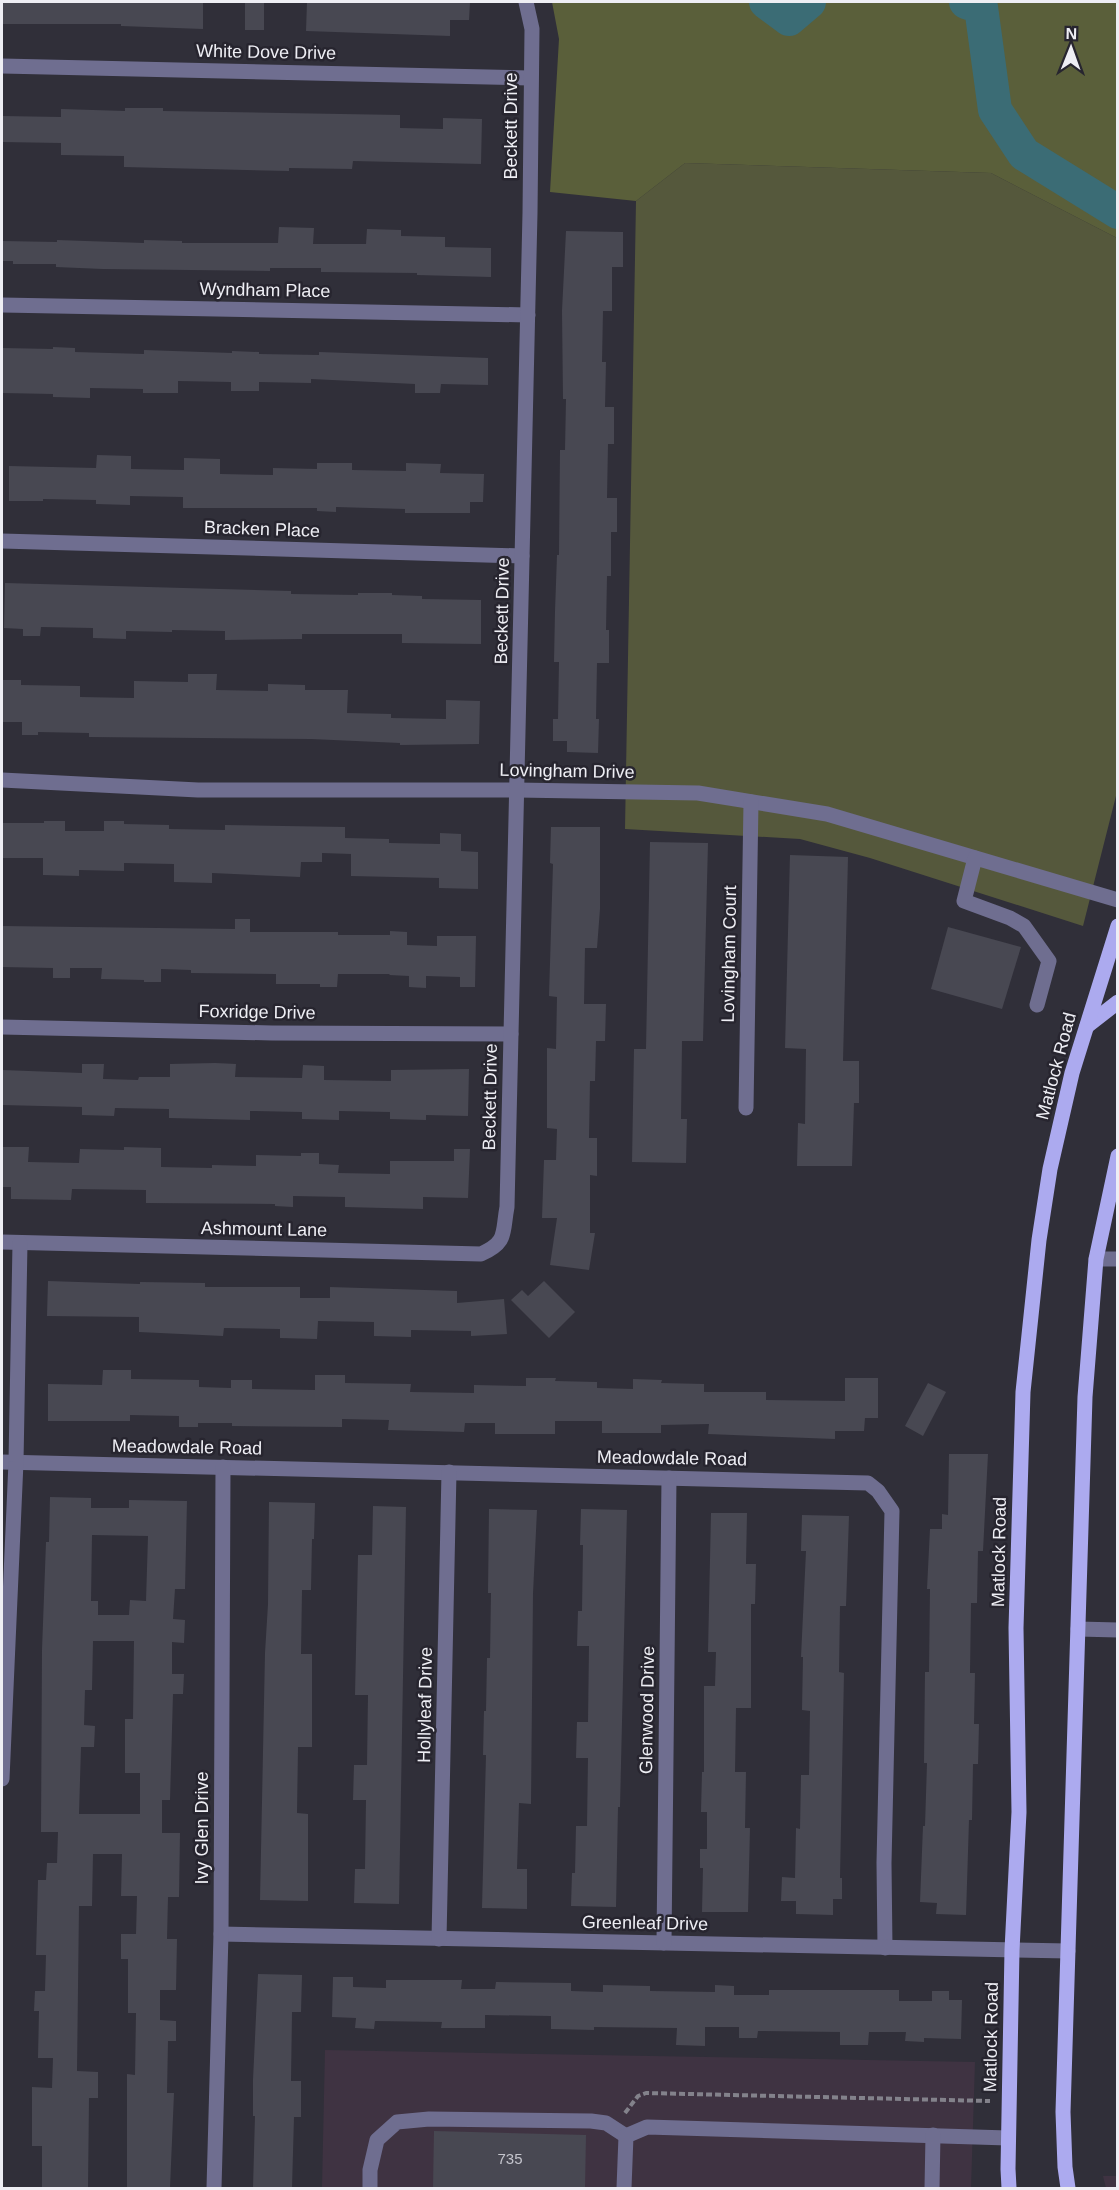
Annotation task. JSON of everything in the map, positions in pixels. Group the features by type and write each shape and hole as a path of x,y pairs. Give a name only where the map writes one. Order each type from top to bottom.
{"main road":[{"name":"Matlock Road","path":"1009,2188 1012,1950 1019,1812 1016,1628 1023,1392 1050,1169 1072,1073 1118,926"},
{"path":"1086,1026 1118,1002"},
{"path":"1068,2188 1063,2112 1085,1397 1096,1259 1118,1156"}],"street":[{"name":"Beckett Drive","path":"504,1222 507,1207 528,315 532,29 526,2"},
{"name":"White Dove Drive","path":"2,66 530,78"},
{"name":"Wyndham Place","path":"2,305 528,315"},
{"name":"Bracken Place","path":"2,541 522,556"},
{"name":"Lovingham Drive","path":"2,780 198,790 517,790 698,793 827,814 1118,900"},
{"name":"Lovingham Court","path":"746,1108 752,802"},
{"path":"975,858 964,901 1010,918 1024,926 1049,962 1036,1005"},
{"name":"Foxridge Drive","path":"2,1027 272,1033 511,1034"},
{"name":"Ashmount Lane","path":"2,1242 481,1254 496,1248 502,1238 504,1222"},
{"path":"2,1779 9,1462 20,1243"},
{"path":"1096,1259 1118,1259"},
{"name":"Meadowdale Road","path":"9,1462 868,1482 878,1491 892,1511 884,1863 885,1948"},
{"name":"Ivy Glen Drive","path":"214,2188 221,1934 223,1467"},
{"name":"Hollyleaf Drive","path":"439,1939 449,1472"},
{"name":"Glenwood Drive","path":"664,1943 669,1478"},
{"path":"1078,1629 1118,1630"},
{"name":"Greenleaf Drive","path":"221,1934 1068,1952"},
{"path":"369,2188 370,2170 377,2140 398,2122 429,2119 591,2121 606,2123 626,2136"},
{"path":"626,2136 647,2127 1008,2138"},
{"path":"932,2188 933,2135"},
{"path":"624,2188 626,2136"}],"path":[{"path":"625,2113 638,2096 646,2093 990,2101"}],"shaded area":[{"path":"325,2050 975,2062 971,2188 322,2188"},
{"path":"1103,2176 1117,2176 1117,2188 1106,2188"}],"green space":[{"path":"552,2 1117,2 1117,238 991,173 685,163 636,201 550,192 559,39"},
{"path":"685,163 991,173 1117,238 1117,792 1083,926 870,858 800,839 625,829 636,201"}],"building":[{"path":"2,2 203,2 203,29 121,26 121,24 2,24"},
{"path":"245,2 264,2 264,30 245,30"},
{"path":"307,2 470,2 469,20 450,20 450,36 306,31"},
{"path":"125,108 163,108 163,111 400,115 400,128 443,129 443,118 482,119 481,164 353,161 352,169 289,168 289,171 124,167 124,156 61,155 61,143 2,142 2,116 61,117 61,109 125,111"},
{"path":"279,227 314,228 313,244 366,244 367,229 401,230 401,236 445,237 445,247 491,248 491,277 417,275 417,273 321,272 321,268 270,268 270,271 103,269 56,267 56,264 13,264 13,261 2,261 2,241 144,243 144,240 182,241 182,243 278,243"},
{"path":"566,231 623,232 623,267 612,267 612,311 603,311 602,362 606,362 605,407 614,407 614,444 608,444 607,498 617,498 617,532 611,532 611,576 607,576 606,630 609,630 609,663 597,663 598,753 567,752 567,741 553,741 553,719 558,719 559,662 554,662 557,555 559,555 560,450 565,450 566,399 563,399 562,311"},
{"path":"53,347 75,348 75,352 144,354 144,350 319,355 319,352 488,358 488,385 441,384 440,393 415,393 415,384 311,379 311,383 259,382 259,391 231,391 231,382 178,381 178,393 143,393 143,389 90,388 90,398 53,397 53,394 2,393 2,348 53,349"},
{"path":"97,455 131,456 131,469 184,470 184,458 220,459 220,474 273,475 273,468 317,469 317,463 352,463 352,470 406,471 406,463 441,464 440,473 484,474 483,502 470,502 470,513 405,513 405,509 336,507 336,512 317,511 317,508 183,508 183,497 130,496 130,505 96,504 96,500 9,501 9,466 96,468"},
{"path":"5,583 291,591 291,594 392,593 392,595 422,596 422,599 481,600 481,644 402,643 402,634 302,634 302,639 225,640 225,631 172,630 172,632 126,631 126,639 93,638 93,628 41,627 40,636 23,636 23,629 4,628"},
{"path":"188,674 217,674 216,690 268,691 268,684 305,685 305,690 348,690 347,713 391,714 391,718 446,719 446,700 480,701 479,744 400,745 400,743 311,739 89,737 89,733 38,732 38,735 22,735 22,722 2,722 2,680 21,680 21,685 80,686 80,697 134,698 134,681 188,682"},
{"path":"44,821 65,821 65,831 104,831 104,821 169,825 169,829 225,830 225,825 345,827 345,838 389,839 389,843 440,844 440,833 461,834 461,851 478,852 478,889 439,888 439,878 351,876 351,854 322,853 322,862 301,862 300,877 212,873 212,883 174,882 174,864 124,863 124,871 79,870 79,876 43,875 43,858 2,858 2,823 44,823"},
{"path":"551,827 600,827 600,909 597,948 585,948 584,1004 606,1004 605,1041 596,1041 595,1081 590,1081 589,1138 597,1138 597,1176 590,1175 590,1233 595,1233 589,1270 550,1265 557,1218 542,1218 544,1160 556,1160 557,1129 547,1128 547,1048 556,1049 557,997 549,996 553,864 550,863"},
{"path":"650,842 708,843 703,1041 682,1041 681,1119 687,1119 686,1163 632,1162 634,1049 646,1049"},
{"path":"790,855 848,857 843,1061 859,1061 859,1103 854,1103 852,1166 797,1166 798,1123 805,1124 806,1049 785,1048"},
{"path":"235,919 250,919 250,932 338,932 338,935 390,935 390,931 407,932 407,945 437,946 437,936 476,936 475,987 460,987 460,977 426,976 426,988 409,987 409,976 390,974 338,974 337,987 320,987 320,984 276,984 276,974 191,973 191,970 161,969 161,982 144,982 144,980 101,979 102,968 70,968 70,978 53,978 53,968 2,967 2,926 235,929"},
{"path":"948,927 1021,947 1002,1009 931,989"},
{"path":"82,1064 104,1064 103,1079 138,1080 139,1077 170,1077 170,1064 236,1064 235,1077 302,1078 303,1065 324,1066 324,1080 391,1081 391,1070 469,1069 468,1116 426,1115 426,1120 390,1119 390,1112 339,1111 339,1120 302,1119 302,1112 250,1111 250,1120 169,1118 169,1109 115,1108 114,1116 82,1115 82,1107 2,1105 2,1070 82,1073"},
{"path":"2,1147 29,1147 28,1162 79,1163 80,1149 161,1148 161,1167 212,1168 212,1165 256,1166 256,1155 301,1156 301,1153 319,1153 319,1164 339,1165 338,1173 390,1174 390,1161 454,1161 454,1149 470,1149 468,1198 423,1197 423,1209 345,1207 345,1197 293,1196 293,1207 275,1206 275,1204 146,1203 146,1190 72,1189 71,1200 11,1199 11,1187 2,1187"},
{"path":"48,1281 140,1284 140,1282 205,1283 205,1287 300,1287 300,1298 330,1298 330,1287 457,1291 457,1303 504,1299 507,1334 471,1336 471,1331 411,1330 411,1337 374,1336 374,1322 318,1321 317,1339 280,1338 280,1329 224,1328 223,1336 139,1332 139,1317 47,1316"},
{"path":"544,1281 575,1312 549,1338 511,1300 522,1290 528,1296"},
{"path":"103,1370 131,1370 131,1379 199,1380 199,1387 231,1388 231,1380 252,1380 252,1389 315,1390 315,1375 345,1375 345,1383 411,1384 410,1392 474,1393 474,1385 526,1386 526,1378 597,1382 597,1388 633,1389 633,1379 662,1380 661,1383 704,1384 704,1392 766,1392 766,1400 845,1401 845,1378 878,1378 878,1418 865,1418 864,1431 835,1431 835,1439 708,1434 709,1424 661,1425 661,1433 602,1433 602,1421 555,1421 555,1434 495,1434 495,1423 465,1423 464,1432 388,1430 389,1420 342,1419 342,1427 232,1426 232,1423 198,1423 198,1427 179,1427 179,1416 130,1415 130,1421 48,1421 48,1384 102,1385"},
{"path":"928,1383 946,1392 923,1436 905,1426"},
{"path":"949,1454 988,1454 983,1551 978,1551 977,1603 971,1603 970,1673 975,1673 974,1724 979,1724 978,1764 973,1764 972,1820 969,1820 966,1915 936,1914 937,1903 920,1902 927,1763 924,1763 925,1672 929,1672 930,1589 927,1589 930,1529 942,1529 942,1514 948,1515"},
{"path":"50,1497 91,1498 91,1508 129,1508 129,1500 187,1501 185,1589 175,1589 173,1619 185,1620 184,1643 172,1642 172,1674 184,1674 183,1694 173,1694 170,1800 162,1800 162,1833 180,1833 179,1897 168,1897 167,1939 177,1939 176,1990 160,1990 160,2020 176,2021 176,2041 168,2041 167,2093 174,2093 170,2188 127,2188 127,2074 135,2075 136,2013 128,2013 128,1959 121,1959 121,1934 136,1934 137,1896 121,1896 122,1854 93,1854 92,1906 79,1906 77,2071 98,2072 98,2098 89,2098 88,2188 42,2188 42,2146 32,2146 32,2087 52,2088 53,2058 38,2058 39,2011 34,2011 35,1991 45,1991 46,1955 36,1955 38,1880 46,1880 47,1863 57,1863 58,1832 41,1832 42,1650 46,1542 49,1542","holes":["92,1535 148,1536 146,1601 130,1600 129,1615 98,1615 98,1601 91,1601","93,1641 134,1641 133,1719 125,1719 125,1773 140,1773 140,1814 79,1814 81,1747 94,1747 95,1726 84,1725 85,1690 92,1690"]},
{"path":"269,1502 315,1503 311,1590 302,1590 301,1654 312,1654 312,1747 298,1747 297,1813 308,1814 308,1901 260,1900"},
{"path":"373,1506 406,1507 399,1904 354,1903 355,1869 365,1869 366,1800 353,1800 354,1765 367,1765 368,1695 355,1695 358,1555 372,1555"},
{"path":"489,1509 537,1510 533,1594 531,1804 519,1803 517,1869 527,1869 527,1909 482,1908 486,1755 483,1755 484,1711 486,1711 487,1658 490,1658"},
{"path":"581,1509 627,1510 616,1907 571,1906 572,1873 575,1873 576,1826 587,1826 588,1758 576,1758 577,1722 588,1722 589,1646 577,1646 578,1611 582,1611"},
{"path":"711,1513 747,1513 746,1564 756,1564 755,1604 751,1604 751,1708 736,1708 735,1772 746,1772 745,1828 750,1828 748,1912 702,1912 703,1868 700,1868 700,1849 707,1849 707,1812 701,1812 702,1772 704,1772 704,1686 715,1686 716,1652 708,1652"},
{"path":"802,1515 849,1516 846,1606 840,1606 839,1672 844,1673 840,1878 842,1878 842,1899 833,1899 833,1915 796,1914 796,1901 781,1901 782,1877 795,1878 796,1828 800,1829 801,1775 809,1775 810,1711 802,1710 803,1657 801,1657 806,1551 801,1551"},
{"path":"258,1974 302,1975 301,2012 292,2012 291,2081 301,2081 301,2117 294,2117 292,2188 253,2188 255,2116 253,2116 253,2080"},
{"path":"333,1977 353,1977 353,1987 386,1988 386,1980 462,1980 461,1989 495,1989 496,1982 571,1983 571,1991 603,1992 603,1985 650,1986 650,1991 715,1992 715,1985 734,1986 734,1995 769,1995 769,1990 899,1990 899,2001 932,2001 932,1991 949,1991 949,2000 962,2000 961,2039 924,2038 924,2042 905,2041 906,2032 869,2032 868,2045 840,2045 840,2032 758,2031 757,2038 739,2038 739,2027 705,2027 705,2046 676,2045 677,2028 551,2029 551,2016 485,2015 485,2028 441,2028 442,2022 375,2021 374,2029 355,2028 356,2018 332,2017"},
{"path":"434,2131 586,2135 585,2188 433,2188"}],"waterway":[{"path":"766,2 789,19 809,2"},
{"path":"966,2 981,7 995,110 1024,154 1118,212"}]}
